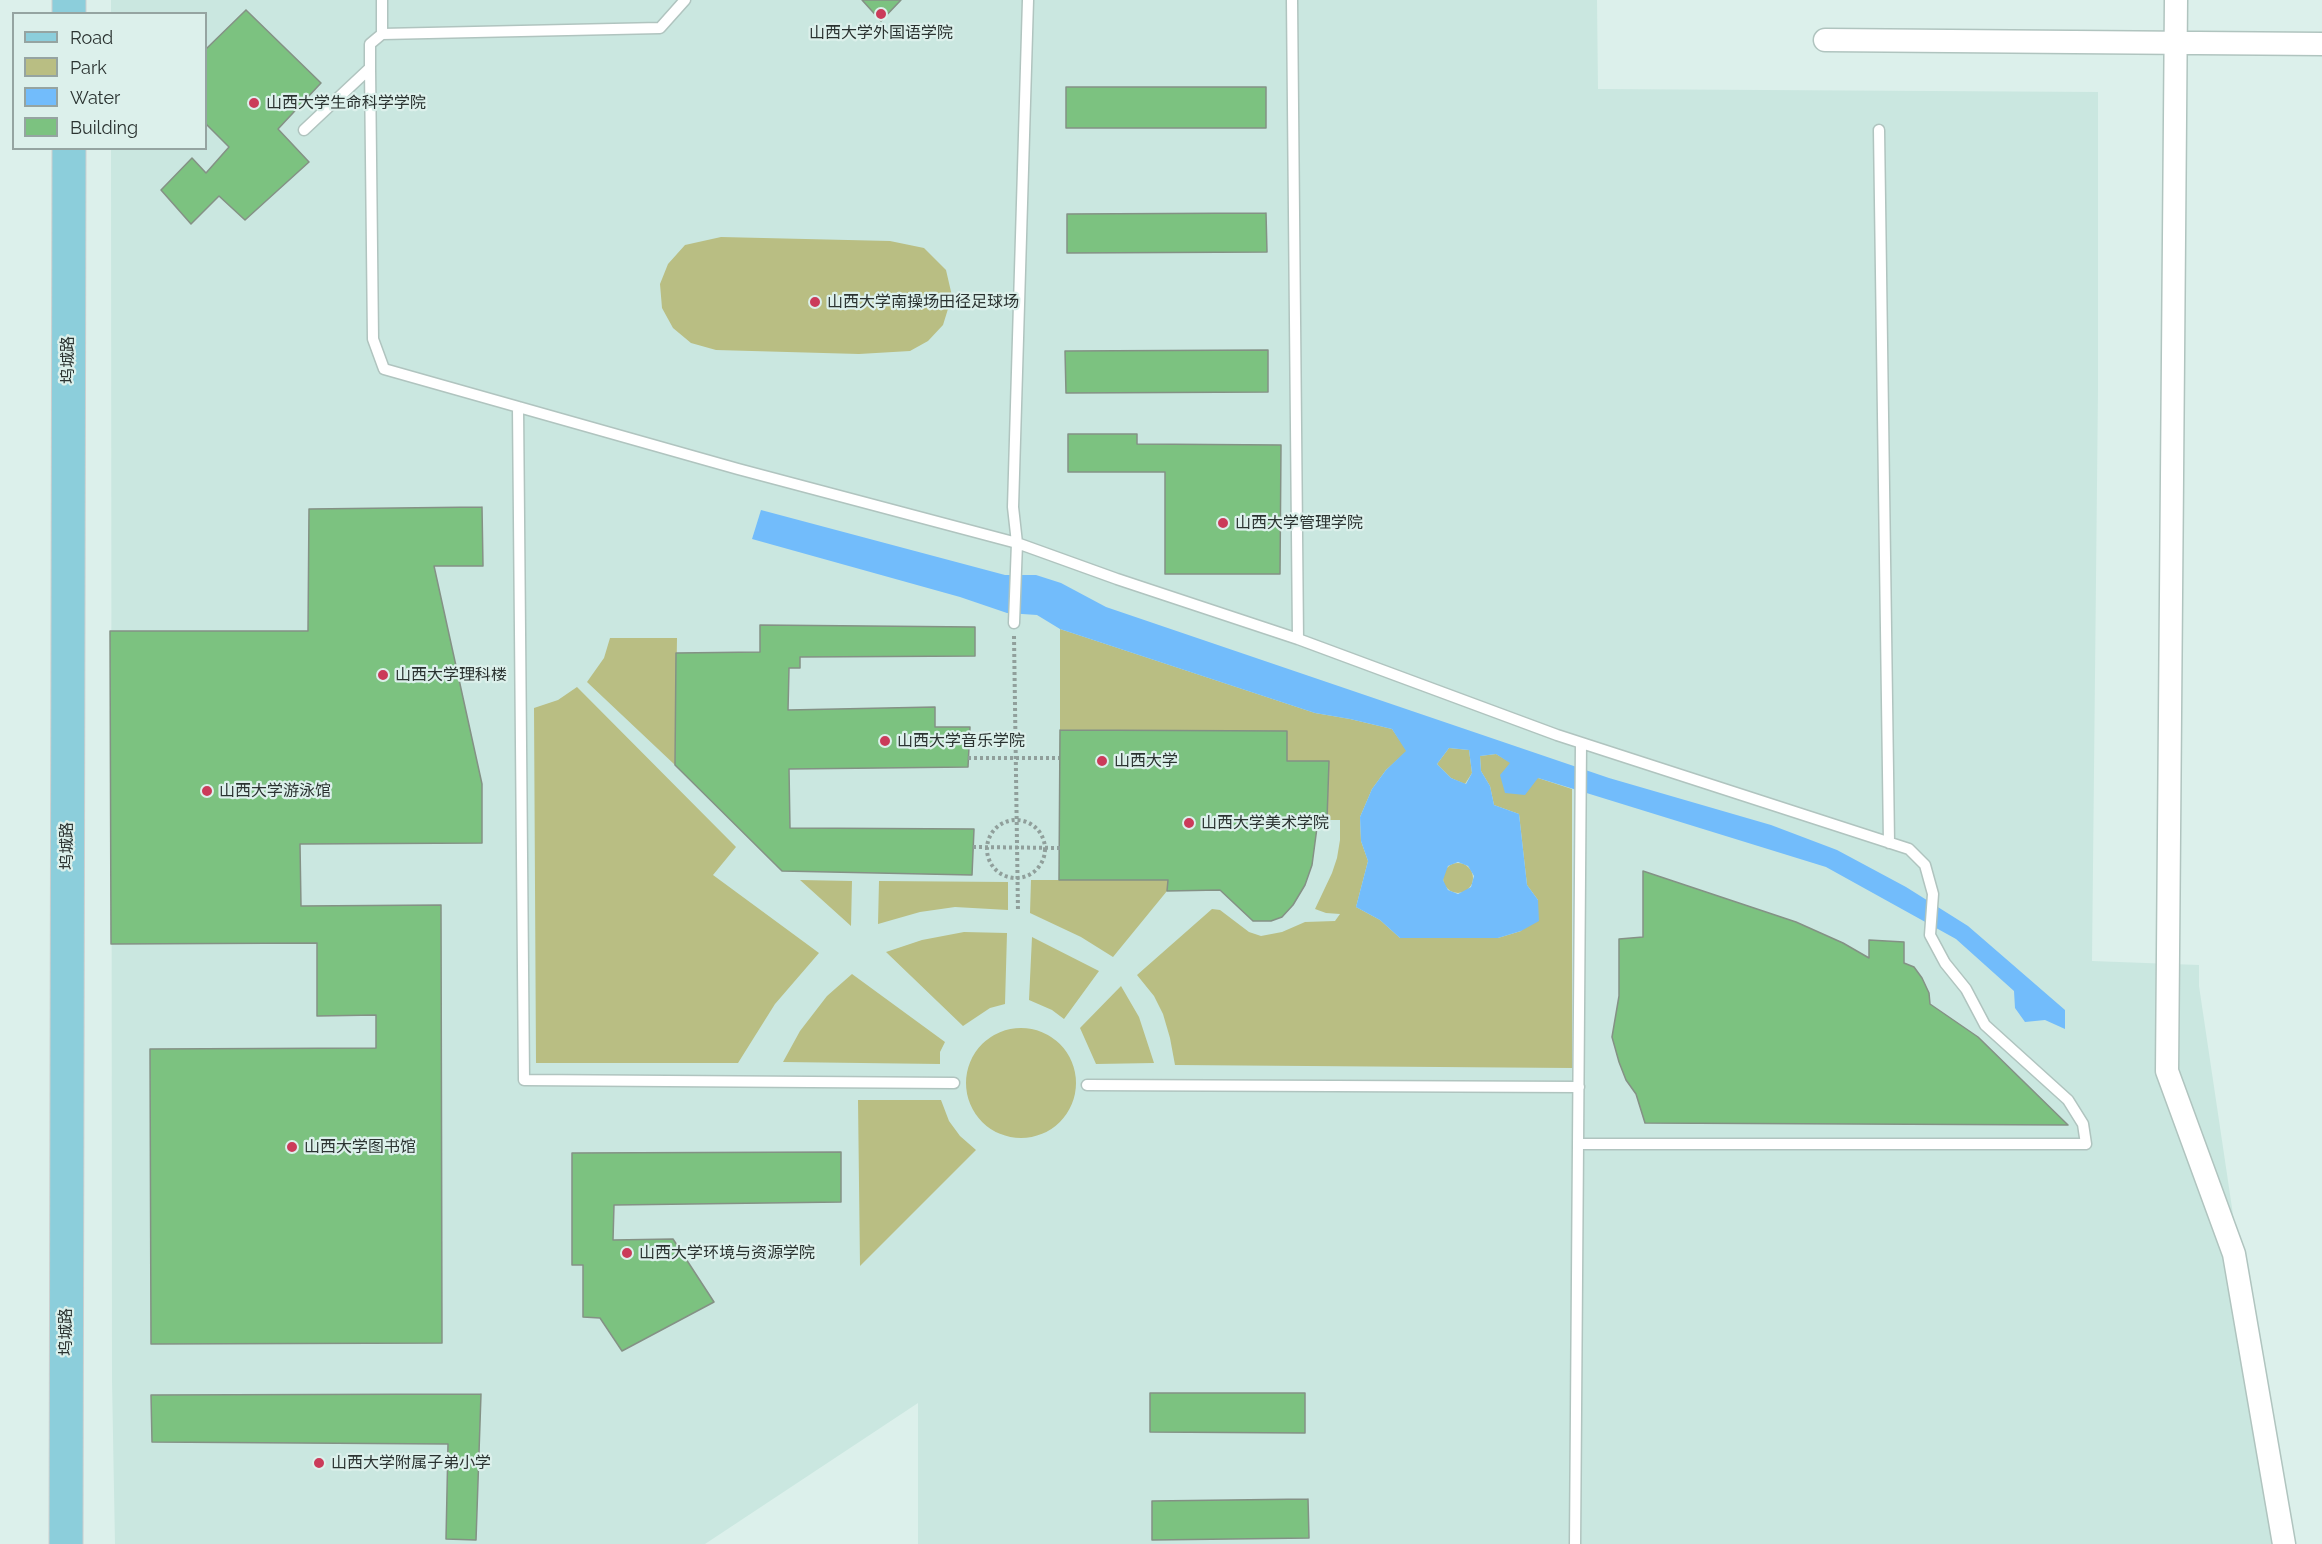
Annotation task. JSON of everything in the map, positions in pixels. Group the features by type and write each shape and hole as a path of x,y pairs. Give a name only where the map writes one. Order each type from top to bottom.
{"main road":[{"name":"坞城路","path":"66,1544 69,150"}],"street":[{"path":"2176,0 2167,1071 2234,1254 2284,1544"},
{"path":"1825,40 2322,44"}],"lane":[{"path":"382,0 382,34"},
{"path":"685,0 660,28 382,34 370,44 373,339 384,369 738,469 1017,543 1298,639 1581,743 1909,849 1925,865 1933,894 1929,935 1945,963 1966,989 1985,1025 2068,1100 2083,1124 2086,1144 1579,1144"},
{"path":"1014,623 1017,543 1014,507 1028,0"},
{"path":"1292,0 1298,639"},
{"path":"304,130 370,68"},
{"path":"1879,130 1888,843"},
{"path":"519,407 524,1080 954,1083"},
{"path":"1575,1544 1581,743"},
{"path":"1087,1085 1579,1087"}],"path":[{"path":"1014,623 1017,912"},
{"path":"968,758 1059,758"},
{"path":"1015,820 1030,824 1039,831 1045,848 1044,856 1034,872 1025,877 1012,878 994,869 989,861 987,847 991,833 996,827 1015,820"},
{"path":"973,847 1060,848"}],"shaded area":[{"name":"山西大学","path":"111,0 1597,0 1598,89 2098,92 2098,389 2092,961 2199,965 2199,986 2282,1544 918,1544 918,1403 705,1544 115,1544 112,1381 111,150 207,150 207,12 111,12"}],"green space":[{"path":"721,237 890,241 924,248 946,270 952,296 943,325 928,341 910,351 859,354 716,350 691,343 673,328 662,308 660,284 668,264 685,245"},
{"path":"1060,629 1315,713 1392,729 1407,751 1386,770 1372,789 1360,817 1361,841 1368,861 1356,907 1380,920 1400,938 1498,938 1521,931 1538,900 1527,885 1519,814 1494,805 1490,786 1481,771 1480,756 1496,754 1538,778 1572,789 1572,1068 1175,1065 1163,1014 1154,996 1137,975 1212,909 1220,910 1249,932 1261,936 1282,932 1305,922 1335,921 1340,914 1315,909 1332,873 1340,840 1340,820 1327,820 1329,761 1287,761 1287,731 1060,730"},
{"path":"610,638 677,638 675,765 587,682 604,658"},
{"path":"577,687 736,847 713,875 819,953 775,1004 738,1063 536,1063 534,708 558,700"},
{"path":"1449,748 1469,750 1472,773 1465,784 1451,778 1437,764"},
{"path":"1458,863 1469,867 1473,878 1469,889 1458,893 1447,889 1443,878 1447,867"},
{"path":"800,880 852,881 851,926"},
{"path":"1031,880 1168,880 1167,891 1113,957 1081,937 1030,913"},
{"path":"879,881 1008,882 1008,910 955,907 920,912 878,924"},
{"path":"964,932 1007,933 1005,1004 990,1008 963,1026 886,952 922,940"},
{"path":"1032,937 1099,971 1064,1019 1052,1010 1029,1000"},
{"path":"852,974 945,1042 940,1052 940,1064 783,1062 800,1031 827,996"},
{"path":"1121,986 1139,1017 1154,1063 1096,1064 1080,1028"},
{"path":"1021,1028 1042,1032 1060,1044 1072,1062 1076,1083 1072,1104 1060,1122 1042,1134 1021,1138 1000,1134 982,1122 970,1104 966,1083 970,1062 982,1044 1000,1032"},
{"path":"858,1100 941,1100 949,1121 960,1136 976,1150 860,1266"}],"water":[{"path":"761,510 1005,575 1036,575 1061,583 1106,607 1609,778 1771,825 1837,850 1906,887 1968,926 2065,1010 2065,1029 2045,1020 2025,1022 2015,1008 2014,991 1956,939 1826,867 1538,778 1525,795 1505,793 1500,775 1510,763 1496,754 1480,756 1481,771 1490,786 1494,805 1519,814 1527,885 1538,900 1539,921 1521,931 1498,938 1400,938 1380,920 1356,907 1368,861 1361,841 1360,817 1372,789 1386,770 1406,751 1392,729 1315,713 1060,629 1037,615 1007,613 960,597 752,539","holes":["1449,748 1469,750 1472,773 1466,784 1451,778 1437,764","1458,862 1468,866 1474,876 1471,887 1458,894 1448,890 1443,880 1448,866"]}],"building":[{"path":"862,0 901,0 881,21"},
{"name":"山西大学生命科学学院","path":"246,10 321,83 278,129 309,162 245,220 219,196 191,224 161,190 192,158 206,173 229,147 207,125 207,48"},
{"path":"1066,87 1266,87 1266,128 1066,128"},
{"path":"1266,213 1267,252 1067,253 1067,214"},
{"path":"1268,350 1268,392 1066,393 1065,351"},
{"name":"山西大学管理学院","path":"1068,434 1137,434 1137,444 1281,445 1280,574 1165,574 1165,472 1068,472"},
{"path":"482,507 483,566 434,566 482,784 482,843 300,844 301,906 441,905 442,1343 151,1344 150,1049 376,1048 376,1015 317,1016 317,943 111,944 110,631 308,631 309,509"},
{"name":"山西大学音乐学院","path":"760,625 975,627 975,656 800,657 800,668 789,668 788,710 935,707 935,727 970,727 968,767 789,769 790,828 974,829 972,875 782,871 675,765 676,653 760,652"},
{"name":"山西大学美术学院","path":"1060,730 1287,731 1287,761 1329,761 1327,820 1318,820 1312,865 1305,885 1293,905 1282,917 1271,921 1253,921 1220,890 1167,891 1168,880 1059,880"},
{"path":"1643,871 1796,922 1843,943 1869,958 1869,940 1904,942 1904,963 1914,967 1922,978 1929,993 1930,1004 1978,1037 2068,1125 1645,1123 1636,1094 1626,1080 1619,1062 1612,1037 1619,996 1619,939 1643,937"},
{"name":"山西大学环境与资源学院","path":"841,1152 841,1202 614,1205 613,1240 673,1239 714,1302 622,1351 600,1318 583,1317 583,1265 572,1265 572,1153"},
{"path":"1150,1393 1305,1393 1305,1433 1150,1432"},
{"name":"山西大学附属子弟小学","path":"481,1394 476,1540 446,1539 448,1444 152,1442 151,1395"},
{"path":"1308,1499 1309,1538 1152,1540 1152,1501"}],"place":[{"name":"山西大学外国语学院","path":"881,14"},
{"name":"山西大学生命科学学院","path":"254,103"},
{"name":"山西大学南操场田径足球场","path":"815,302"},
{"name":"山西大学管理学院","path":"1223,523"},
{"name":"山西大学理科楼","path":"383,675"},
{"name":"山西大学音乐学院","path":"885,741"},
{"name":"山西大学","path":"1102,761"},
{"name":"山西大学游泳馆","path":"207,791"},
{"name":"山西大学美术学院","path":"1189,823"},
{"name":"山西大学图书馆","path":"292,1147"},
{"name":"山西大学环境与资源学院","path":"627,1253"},
{"name":"山西大学附属子弟小学","path":"319,1463"}]}
